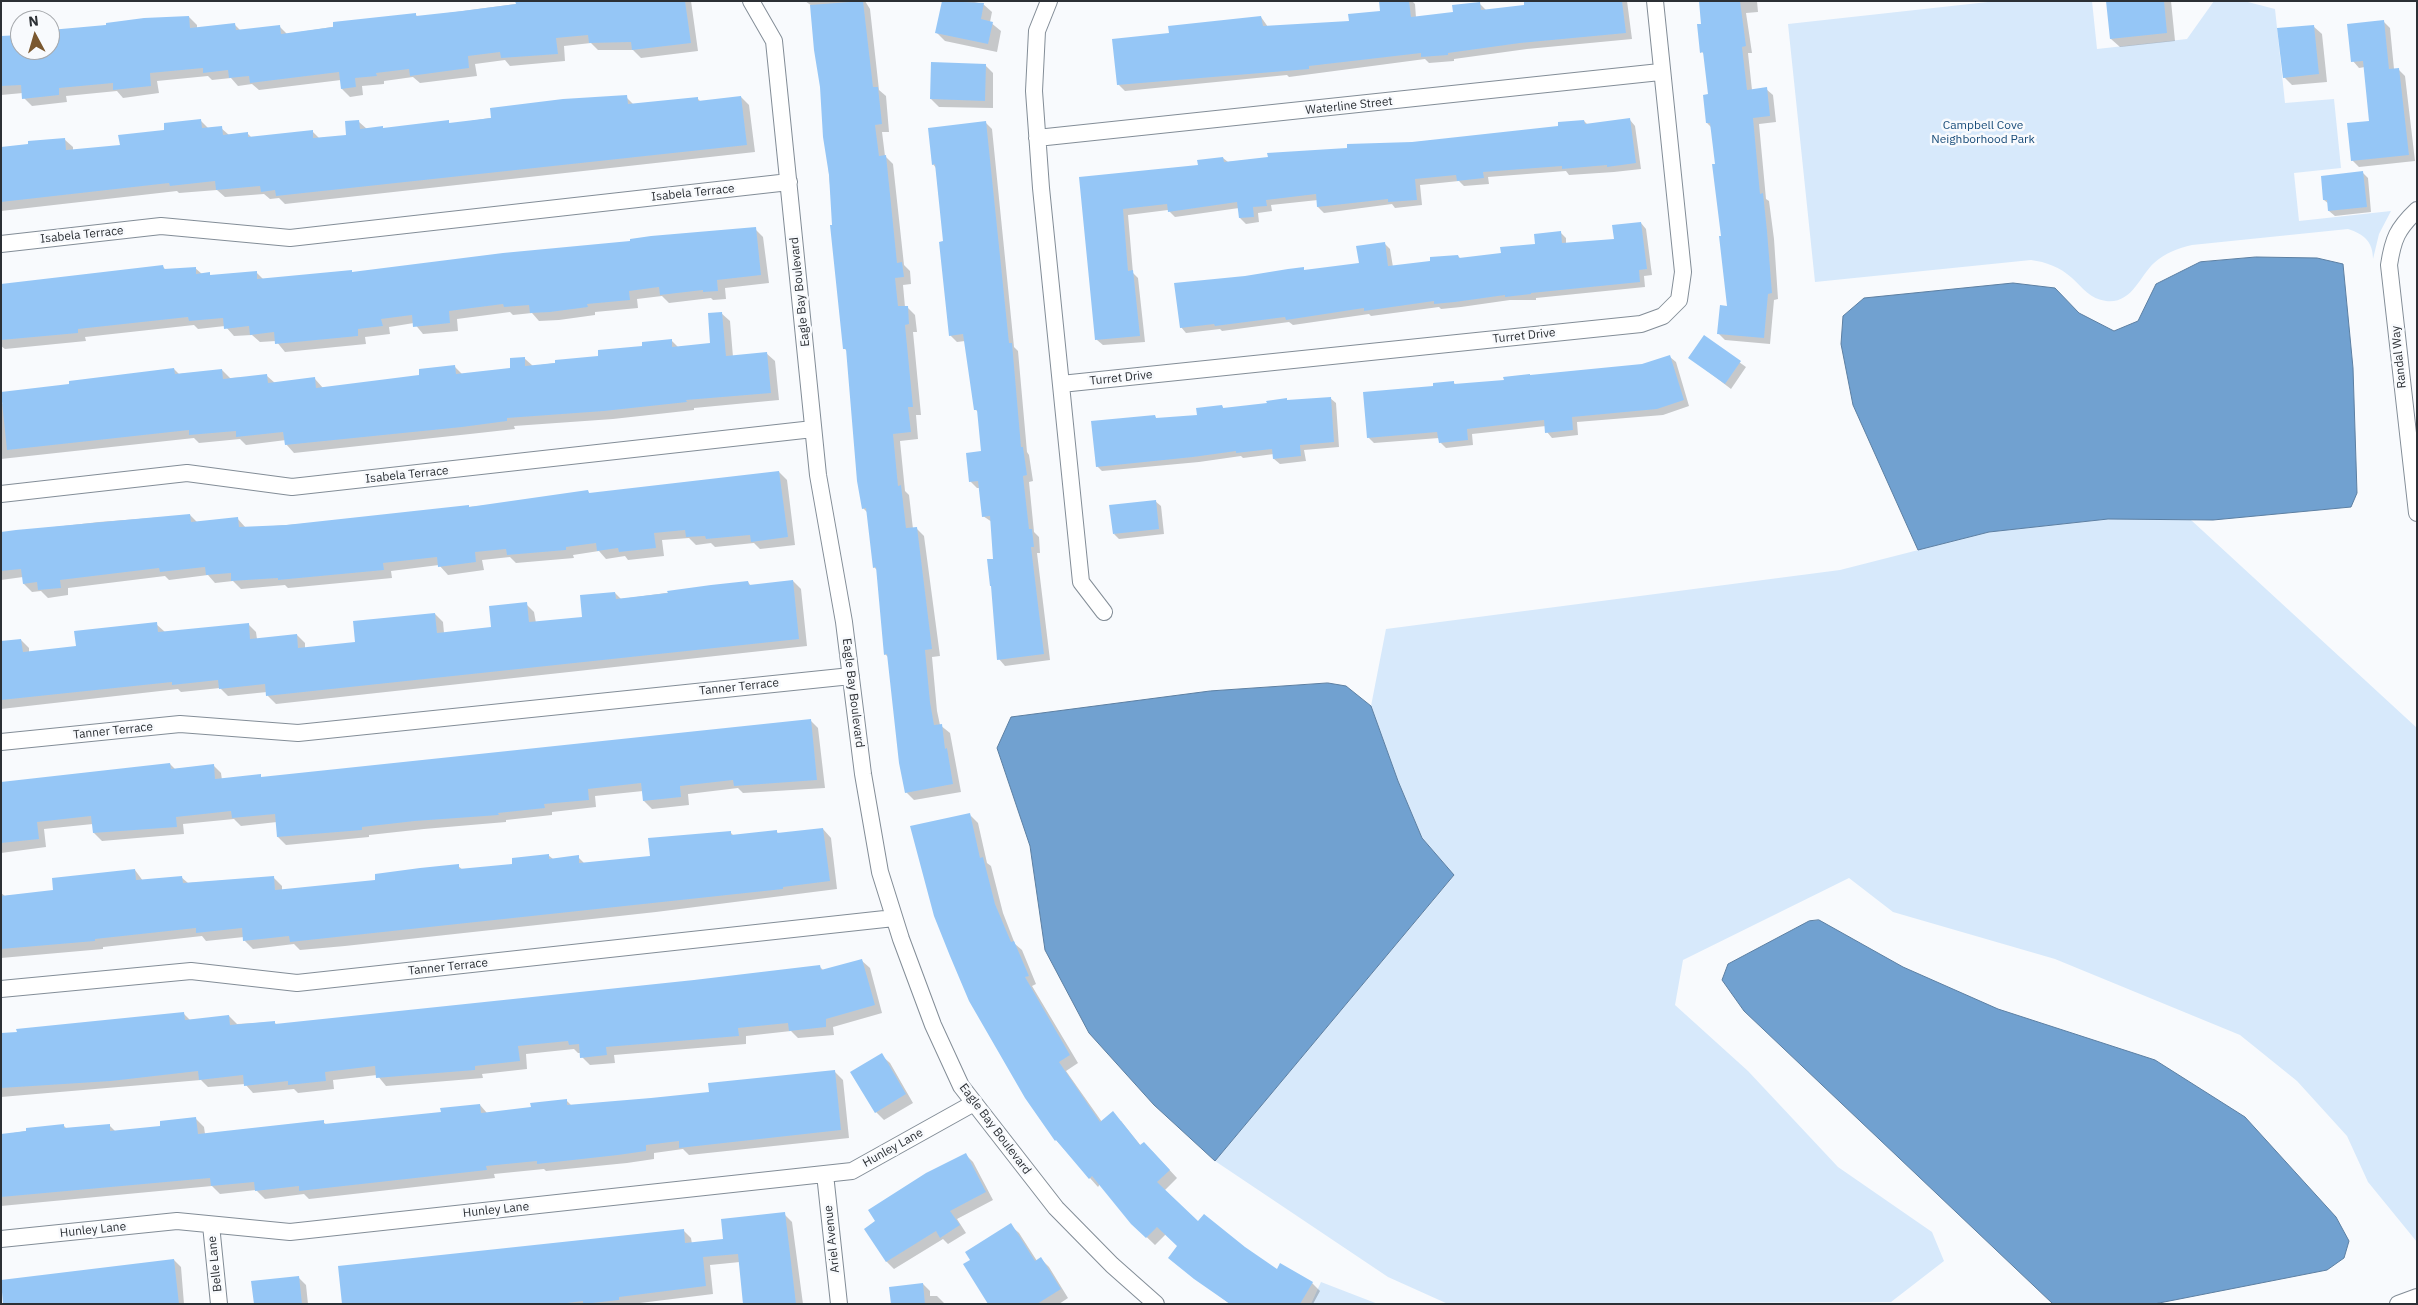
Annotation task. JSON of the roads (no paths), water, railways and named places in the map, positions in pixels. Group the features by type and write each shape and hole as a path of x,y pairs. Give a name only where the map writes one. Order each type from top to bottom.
{"street":[{"name":"Eagle Bay Boulevard","path":"751,1 774,41 813,429 851,676 863,774 880,872 894,918 933,1025 961,1086 1056,1208 1112,1265 1156,1304"},
{"path":"1048,1 1037,31 1034,91 1037,138 1082,582 1104,612"},
{"name":"Turret Drive","path":"1061,384 1641,324 1663,316 1679,300 1683,272 1660,72 1655,1"},
{"name":"Waterline Street","path":"1037,138 1660,72"},
{"name":"Isabela Terrace","path":"1,244 161,226 290,238 789,182"},
{"name":"Randal Way","path":"2417,210 2408,218 2392,241 2389,265 2412,424 2417,513"},
{"name":"Isabela Terrace","path":"1,494 187,473 292,487 813,429"},
{"name":"Tanner Terrace","path":"1,742 180,724 298,733 851,676"},
{"name":"Tanner Terrace","path":"1,989 191,971 297,983 894,918"},
{"name":"Hunley Lane","path":"1,1239 177,1221 290,1232 852,1171 974,1103"},
{"name":"Ariel Avenue","path":"824,1174 839,1304"},
{"name":"Belle Lane","path":"211,1224 219,1304"},
{"path":"2398,1304 2417,1297"}],"water":[{"path":"2256,257 2317,258 2343,264 2353,368 2357,493 2351,507 2213,520 2108,519 1989,532 1918,550 1853,405 1841,344 1843,316 1864,298 2013,283 2055,288 2079,313 2114,331 2138,321 2156,284 2200,262"},
{"path":"1328,683 1346,686 1371,706 1398,781 1422,838 1454,875 1215,1161 1154,1105 1089,1033 1045,950 1030,846 997,748 1011,717 1210,691"},
{"path":"1819,920 1903,967 1998,1009 2155,1060 2245,1117 2336,1217 2349,1241 2344,1258 2327,1270 2154,1304 2053,1304 1744,1011 1722,980 1728,964 1809,921"}],"park label":[{"name":"Campbell Cove Neighborhood Park","path":"1983,133"}]}
